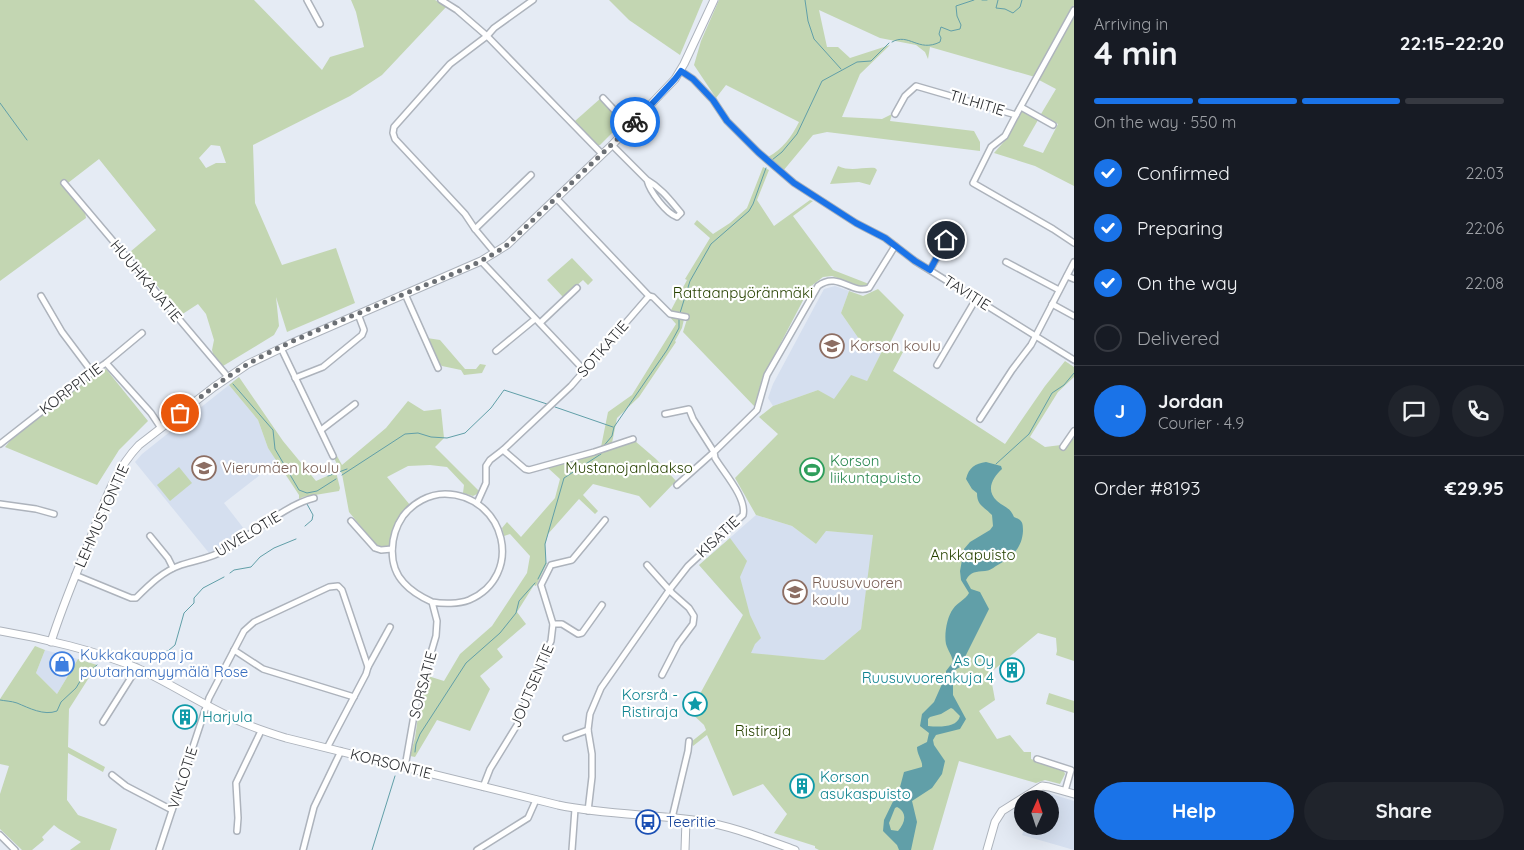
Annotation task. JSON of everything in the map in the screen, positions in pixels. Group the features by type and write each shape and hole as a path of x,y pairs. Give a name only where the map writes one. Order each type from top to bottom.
{"main road":[{"name":"LEHMUSTONTIE","path":"51,642 75,575 117,473 139,445 248,364 481,261 507,245 612,145 675,79 681,71 714,0"},
{"name":"KORSONTIE","path":"0,631 51,642 137,668 237,721 261,731 575,809 672,818 725,826 795,850"},
{"path":"987,850 995,822 1002,812 1042,786 1074,794"},
{"path":"685,850 686,820"}],"street":[{"path":"307,0 320,24"},
{"path":"441,0 458,10 487,36 602,154"},
{"path":"495,253 465,214 394,139 393,133 394,127 450,64 487,36 494,28 533,0"},
{"name":"TILHITIE","path":"895,114 905,96 916,86 1016,115 1074,10"},
{"name":"TAVITIE","path":"681,71 693,79 713,100 727,121 758,152 794,183 856,223 885,238 930,270 1074,360"},
{"path":"603,98 630,126"},
{"path":"1021,107 1054,125"},
{"path":"1016,115 1005,136 991,147 973,183 1057,231 1074,243"},
{"path":"612,145 647,180 661,190 681,213 678,216 673,215 652,193 647,180"},
{"path":"475,229 531,175"},
{"name":"HUUHKAJATIE","path":"64,183 228,377"},
{"path":"556,198 649,296 653,297 670,314 686,317"},
{"path":"930,270 949,234"},
{"path":"677,485 757,410 767,374 818,286 827,281 835,280 860,289 869,288 885,258 895,246"},
{"path":"481,261 584,370"},
{"path":"1006,262 1059,290"},
{"path":"980,419 1012,370 1031,346 1074,262"},
{"path":"1067,276 1074,279"},
{"path":"496,351 538,321 577,288"},
{"path":"405,294 438,368"},
{"path":"41,296 62,332 92,372"},
{"name":"SOTKATIE","path":"477,503 486,483 486,466 547,409 649,296"},
{"path":"938,365 976,299"},
{"path":"1052,304 1074,316"},
{"path":"294,378 323,368 362,335 364,330 358,314"},
{"name":"KORPPITIE","path":"0,442 106,363 142,332"},
{"path":"281,348 333,456"},
{"path":"106,363 151,413 161,428"},
{"path":"321,430 355,404"},
{"path":"665,414 689,409 693,419 714,452"},
{"path":"1063,447 1074,431"},
{"path":"503,450 525,470 529,470 633,438"},
{"name":"KISATIE","path":"588,810 592,754 588,730 590,714 601,688 670,589 692,562 743,515 744,506 741,498 714,452"},
{"path":"446,494 464,497 477,503 492,517 500,530 501,564 490,583 482,592 463,602 432,602 418,596 402,581 393,560 392,549 398,524 406,511 426,498 446,494"},
{"name":"UIVELOTIE","path":"75,575 131,598 136,598 147,585 173,568 224,551 305,500 314,498"},
{"path":"0,504 36,509 54,514"},
{"path":"352,520 375,548 381,550 392,549"},
{"name":"JOUTSENTIE","path":"482,786 521,716 551,641 553,624 541,588 545,574 551,565 572,560 605,520"},
{"path":"150,536 168,558 173,568"},
{"path":"647,565 689,608 695,620 678,644 662,675"},
{"name":"VIKLOTIE","path":"159,850 206,705 244,631 254,622 329,587 338,586 342,590 368,667"},
{"name":"SORSATIE","path":"405,767 416,704 436,636 436,621 432,602"},
{"path":"553,624 562,624 578,634 582,633 602,605"},
{"path":"326,748 390,627"},
{"path":"234,650 262,669 354,697"},
{"path":"103,722 137,668"},
{"path":"566,738 588,730"},
{"path":"237,831 236,783 238,775 261,731"},
{"path":"672,818 689,741"},
{"path":"303,850 314,807 341,752"},
{"path":"1038,759 1072,770 1065,791"},
{"path":"112,776 126,786 172,810"},
{"path":"477,850 528,818 536,800"},
{"path":"572,850 575,809"},
{"path":"0,834 15,850"}],"shaded area":[{"name":"Korson koulu","path":"835,286 849,291 841,313 859,339 881,353 867,381 834,400 818,390 773,406 768,398 773,384 824,289"},
{"name":"Vierumäen koulu","path":"229,385 258,420 268,448 278,461 224,503 248,534 209,553 135,462 142,454"},
{"name":"Ruusuvuoren koulu","path":"756,515 792,526 816,544 825,531 874,534 861,629 824,660 723,651 743,615 699,565"},
{"path":"45,650 78,659 57,694 36,673"},
{"path":"1059,796 1074,801 1074,850 1022,835 1059,835"}],"green space":[{"path":"0,0 254,0 322,70 330,57 364,47 356,12 351,0 435,0 447,6 382,75 350,96 253,145 255,203 282,265 336,248 355,303 287,332 276,297 279,326 274,335 223,366 214,357 212,350 214,340 206,314 198,304 181,315 130,252 156,230 99,159 64,186 85,212 86,218 0,281","holes":["211,145 220,146 226,163 216,163 206,168 199,158"]},
{"path":"609,0 703,0 680,55 629,20"},
{"path":"719,0 1074,0 1074,5 1035,77 930,47 928,59 925,52 916,45 880,38 819,10 827,47 838,47 850,58 890,45 860,74 842,117 882,119 892,114 890,121 974,131 980,142 980,151 827,132 813,135 783,171 768,157 778,151 786,142 799,122 726,85 716,98 694,65 701,41"},
{"path":"1074,17 1074,186 1035,166 994,153 1008,137 1023,110 1038,120 1023,146 1043,153 1058,124 1041,114 1056,89 1039,80"},
{"path":"601,98 623,122 600,145 597,145 575,121"},
{"path":"838,166 852,169 875,168 877,170 870,185 859,182 830,184"},
{"name":"Rattaanpyöränmäki","path":"763,167 769,170 757,200 774,226 810,200 813,201 793,216 833,270 869,284 860,286 832,276 823,277 810,287 762,379 755,407 683,332 688,316 670,312 687,280 685,279 710,238 694,224 697,220 713,234 730,223 747,208"},
{"path":"572,258 593,280 588,285 583,280 563,297 547,280"},
{"name":"Ankkapuisto","path":"878,289 904,315 889,345 903,352 893,371 1005,444 1045,386 1065,361 1074,367 1074,377 1058,392 1030,437 1045,447 1061,445 1064,448 1072,438 1074,439 1074,661 1056,655 1056,638 1038,633 990,673 995,700 979,711 997,739 1010,735 1024,752 1031,752 1031,759 1064,771 1065,774 1060,784 1045,780 1036,783 959,761 933,850 819,850 815,846 774,833 787,814 763,784 733,796 707,735 693,746 691,742 706,730 704,725 687,709 695,703 743,615 699,565 730,538 747,561 740,577 750,615 761,638 755,644 751,653 824,660 861,629 873,535 826,531 816,544 792,526 756,515 735,478 778,434 759,417 773,406 818,390 834,399 851,375 867,381 881,353 859,339 841,313 849,291 863,296"},
{"path":"669,316 684,319 676,342 639,397 617,418 612,443 601,447 608,412 632,395 676,324"},
{"path":"427,338 440,340 465,369 476,369 480,364 486,365 482,373 464,375 461,370 442,366 438,363"},
{"path":"106,369 148,421 119,450 97,485 5,447 94,373"},
{"path":"239,377 283,441 316,481 336,472 339,491 299,499 299,495 268,448 258,420 229,385"},
{"path":"408,401 424,411 441,409 444,438 435,447 479,491 473,496 463,493 464,485 447,467 430,465 408,466 387,477 410,505 396,524 390,548 377,546 349,512 342,474 334,458 337,456 342,465 386,428"},
{"name":"Mustanojanlaakso","path":"635,441 656,459 676,481 650,508 639,496 593,484 583,495 598,511 595,514 579,499 548,534 545,545 547,563 536,586 534,585 517,612 526,624 497,649 503,657 480,676 490,689 470,731 437,720 415,757 410,756 415,738 419,709 428,676 444,681 460,654 492,626 527,573 530,556 510,534 504,536 502,528 507,522 521,537 555,498 560,479 548,468"},
{"path":"179,467 192,483 170,501 157,485"},
{"path":"35,646 45,650 36,673 57,694 78,659 97,665 69,709 68,747 105,767 103,772 68,753 67,800 78,815 117,829 110,850 70,850 81,842 54,825 42,837 44,840 32,850 22,850 0,829 0,794 9,766 0,764 0,699"},
{"path":"1049,693 1074,701 1074,713 1046,704"}],"water":[{"path":"986,462 1001,466 1002,469 993,480 991,492 997,501 1009,509 1014,517 1019,519 1023,528 1022,537 1018,548 1006,560 989,570 972,573 966,580 971,589 980,592 989,609 960,667 955,670 953,679 953,695 966,719 960,729 936,735 933,740 934,745 945,761 942,774 932,788 912,801 917,822 911,850 899,850 897,845 883,831 884,820 900,787 904,772 922,767 917,747 927,742 929,733 920,726 922,714 934,702 946,671 953,662 945,640 951,612 969,593 961,580 960,571 964,549 970,542 990,530 993,526 992,515 979,503 977,493 966,479 971,469 976,465","holes":["951,708 960,716 955,723 947,726 928,726 928,719 930,717 941,714","897,807 904,815 902,825 898,831 891,830 889,823"]}],"waterway":[{"path":"805,0 808,21 814,39 841,69"},
{"path":"892,42 904,39 926,45 940,42 939,34 941,27 951,31 960,29 961,25 957,16 956,6 974,0"},
{"path":"982,0 987,0"},
{"path":"998,0 996,8 1005,9 1013,13 1020,7 1022,0"},
{"path":"772,160 782,152 797,134 822,81 857,62 871,61 889,43"},
{"path":"0,103 27,140"},
{"path":"680,313 690,281 711,244 749,211 766,168"},
{"path":"602,448 612,436 614,427 667,350 679,328 679,317"},
{"path":"996,464 1029,434 1052,393 1064,385 1074,373"},
{"path":"233,384 273,430 275,449 299,490 307,493 317,491 336,479"},
{"path":"342,475 405,434 418,433 431,437 447,438 465,433 491,408 504,390 547,404"},
{"path":"555,407 613,427"},
{"path":"538,579 546,563 545,544 564,478 601,454"},
{"path":"328,476 347,469"},
{"path":"305,526 312,520 313,515 307,504"},
{"path":"230,573 234,570 251,567 260,557 274,548 296,539"},
{"path":"111,651 129,654 168,651 175,645 184,613 194,603 194,598 203,588 224,577"},
{"path":"415,752 420,734 466,663 500,633 516,613 519,601 535,583"},
{"path":"0,700 15,702 47,713 57,711 61,702 76,688 82,678 97,665"},
{"path":"372,850 395,776"}],"way so far":[{"path":"180,413 236,372 257,360 341,321 481,261 495,253 507,245 635,122"}],"place":[{"name":"Korson koulu","path":"832,346"},
{"name":"Vierumäen koulu","path":"204,468"},
{"name":"Korson liikuntapuisto","path":"812,470"},
{"name":"Ruusuvuoren koulu","path":"795,592"},
{"name":"Kukkakauppa ja puutarhamyymälä Rose","path":"62,664"},
{"name":"As Oy Ruusuvuorenkuja 4","path":"1012,670"},
{"name":"Korsrå - Ristiraja","path":"695,704"},
{"name":"Harjula","path":"185,717"},
{"name":"Korson asukaspuisto","path":"802,786"},
{"name":"Teeritie","path":"648,822"}],"route":[{"path":"635,122 681,71 693,79 713,100 727,121 758,152 794,183 856,223 890,241 915,261 930,270 946,240"}],"park label":[{"name":"Ristiraja","path":"763,731"}]}
